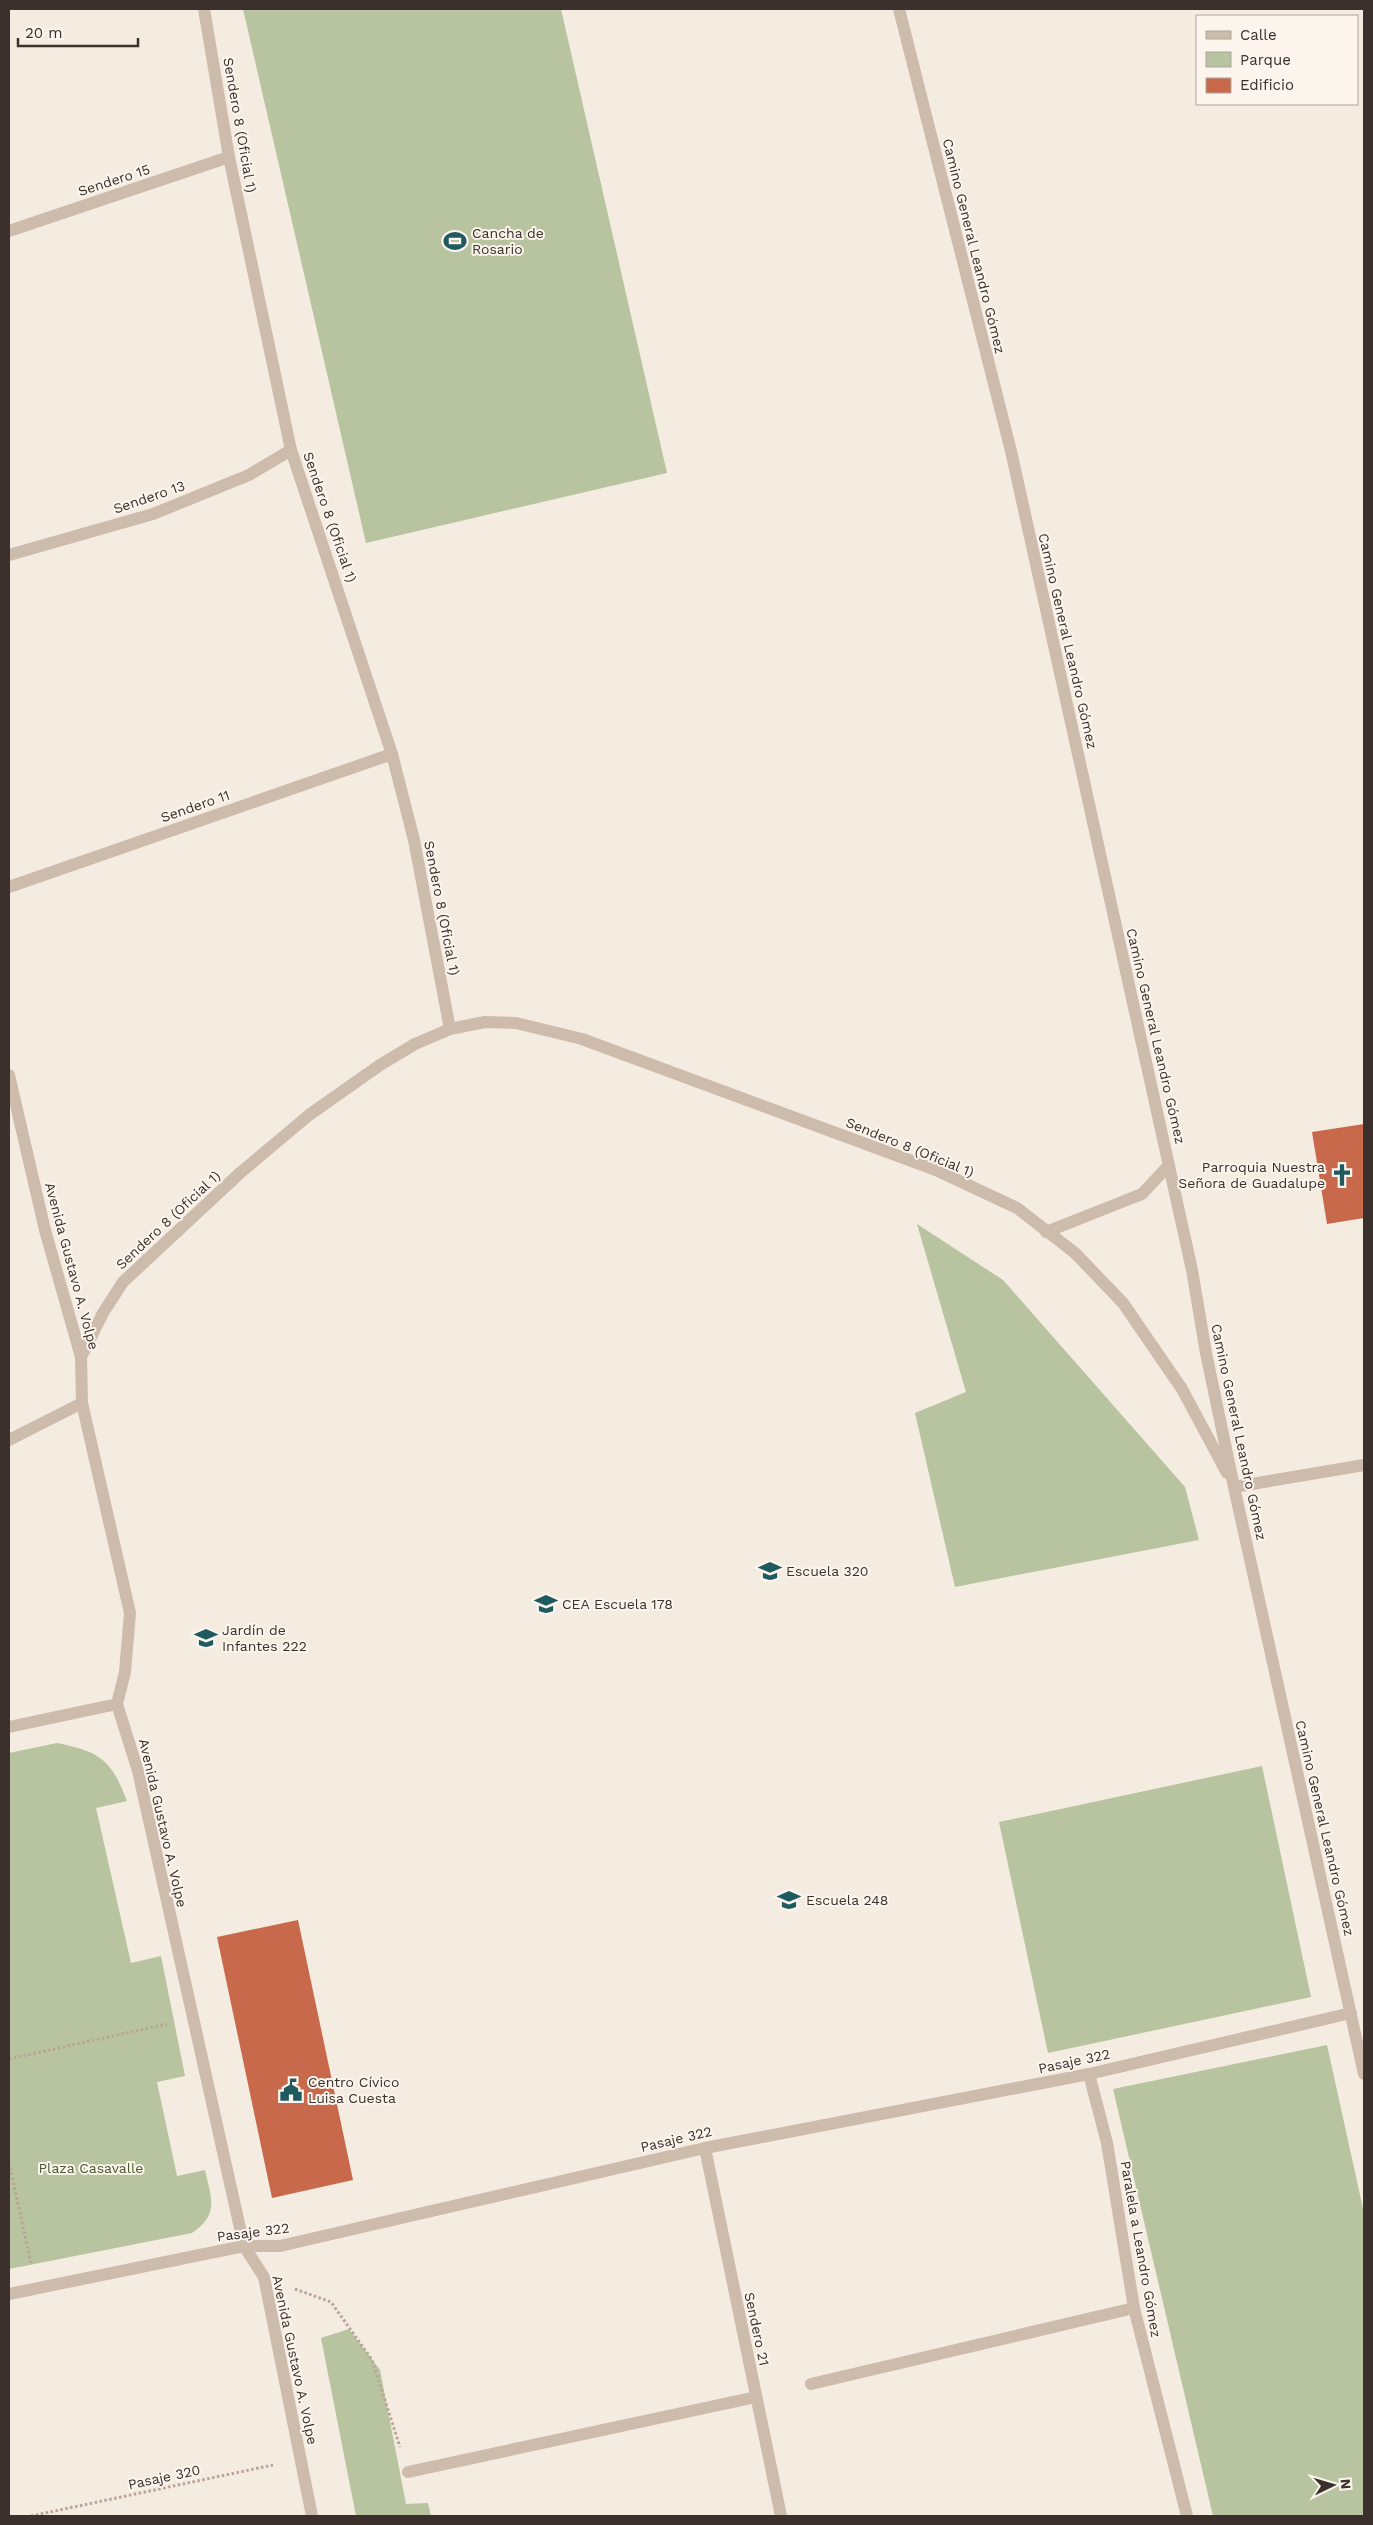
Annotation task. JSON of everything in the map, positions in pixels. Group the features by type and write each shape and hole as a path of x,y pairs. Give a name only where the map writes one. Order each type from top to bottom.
{"street":[{"name":"Sendero 8 (Oficial 1)","path":"204,9 229,157 291,450 392,754 414,840 450,1029"},
{"name":"Camino General Leandro Gómez","path":"899,9 1011,451 1192,1270 1206,1353 1234,1487 1364,2074"},
{"name":"Sendero 15","path":"9,231 229,157"},
{"name":"Sendero 13","path":"9,555 154,514 250,475 291,450"},
{"name":"Sendero 11","path":"9,887 392,754"},
{"name":"Sendero 8 (Oficial 1)","path":"81,1357 103,1313 123,1282 240,1173 309,1115 380,1064 415,1044 450,1029 485,1022 516,1024 582,1039 936,1170 1017,1208 1075,1254 1123,1303 1182,1389 1234,1487"},
{"name":"Avenida Gustavo A. Volpe","path":"9,1075 13,1116 81,1357 82,1403 130,1614 125,1672 117,1704 138,1771 244,2246 264,2278 312,2516"},
{"path":"1046,1232 1142,1194 1169,1166"},
{"path":"9,1440 82,1403"},
{"path":"1234,1487 1364,1465"},
{"path":"9,1727 117,1704"},
{"name":"Pasaje 322","path":"9,2294 244,2246 280,2246 705,2148 1089,2074 1351,2013"},
{"name":"Paralela a Leandro Gómez","path":"1089,2074 1107,2143 1134,2308 1187,2516"},
{"name":"Sendero 21","path":"705,2148 781,2516"},
{"path":"812,2384 1134,2308"},
{"path":"408,2472 756,2397"}],"path":[{"path":"9,2059 192,2018"},
{"path":"9,2164 37,2287"},
{"path":"264,2278 331,2302 372,2360 408,2472"},
{"name":"Pasaje 320","path":"31,2516 301,2460"}],"green space":[{"name":"Cancha de Rosario","path":"243,9 561,9 667,473 366,543"},
{"path":"917,1224 1003,1280 1185,1487 1199,1540 955,1587 915,1413 966,1392"},
{"name":"Plaza Casavalle","path":"57,1743 84,1750 102,1760 115,1775 127,1801 96,1808 131,1963 161,1956 185,2076 157,2082 177,2176 205,2170 211,2205 207,2219 192,2233 9,2269 9,1753"},
{"path":"1262,1766 1311,1997 1048,2053 999,1822"},
{"path":"1327,2045 1364,2213 1364,2516 1213,2516 1113,2089"},
{"path":"349,2329 380,2370 406,2504 428,2503 431,2516 356,2516 321,2338"}],"building":[{"name":"Parroquia Nuestra Señora de Guadalupe","path":"1364,1124 1364,1218 1327,1224 1312,1132"},
{"name":"Centro Cívico Luisa Cuesta","path":"298,1920 353,2180 272,2198 217,1937"}],"place":[{"name":"Cancha de Rosario","path":"455,241"},
{"name":"Parroquia Nuestra Señora de Guadalupe","path":"1342,1175"},
{"name":"Escuela 320","path":"770,1571"},
{"name":"CEA Escuela 178","path":"546,1604"},
{"name":"Jardín de Infantes 222","path":"206,1638"},
{"name":"Escuela 248","path":"789,1900"},
{"name":"Centro Cívico Luisa Cuesta","path":"291,2090"}]}
